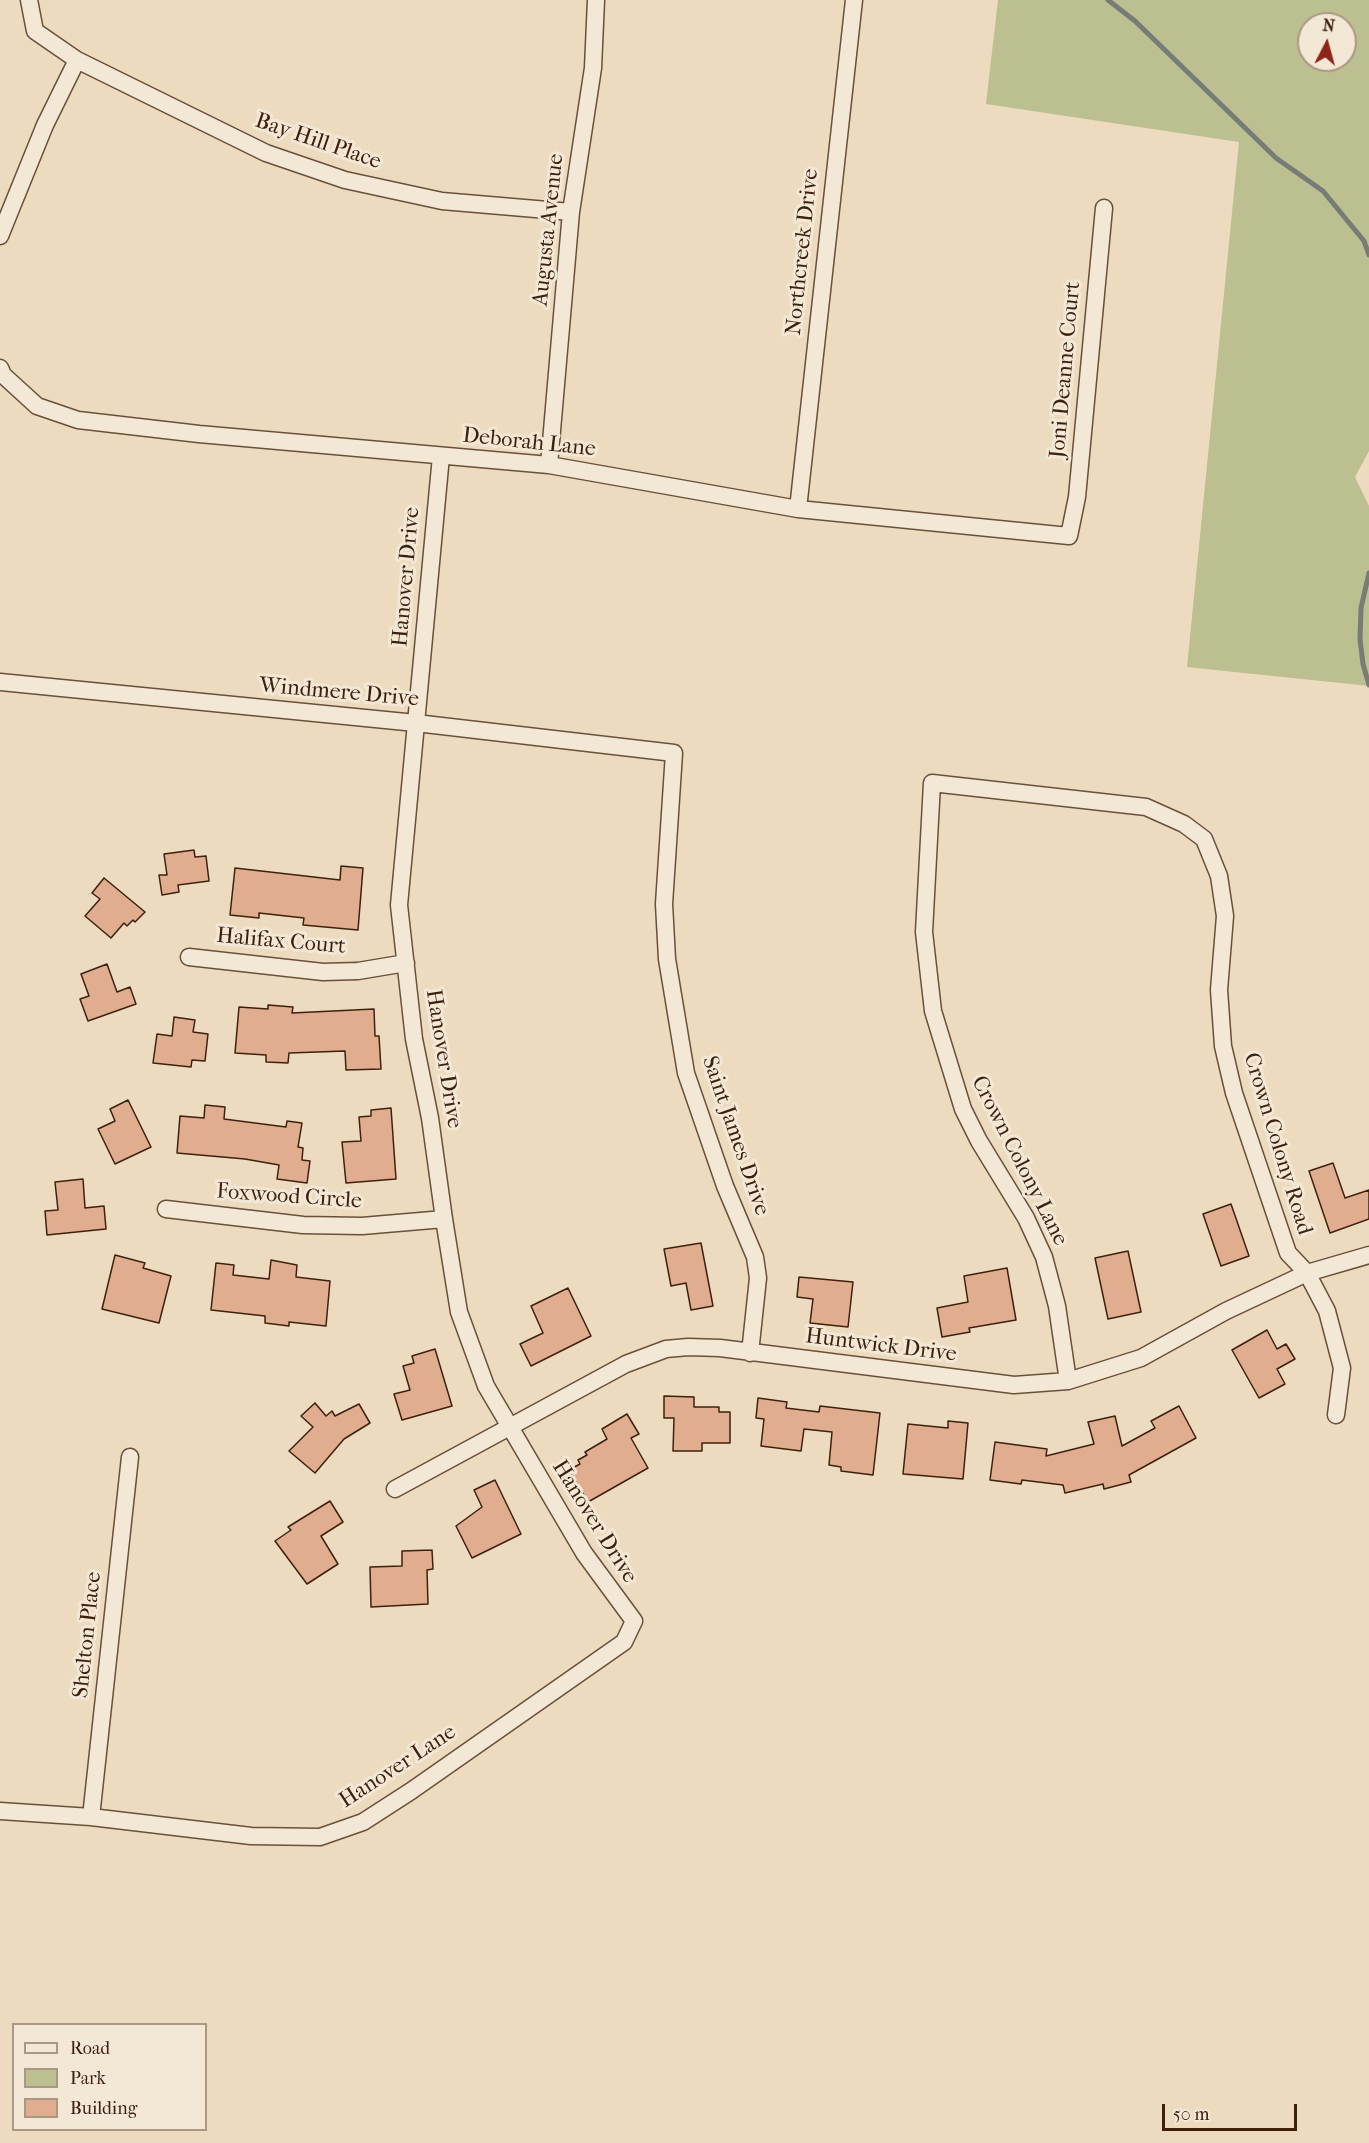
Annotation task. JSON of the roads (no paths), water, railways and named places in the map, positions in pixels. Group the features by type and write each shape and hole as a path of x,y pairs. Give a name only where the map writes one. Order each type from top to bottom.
{"street":[{"name":"Bay Hill Place","path":"29,0 35,30 77,60 266,153 345,180 442,201 571,212"},
{"name":"Augusta Avenue","path":"549,465 571,212 593,68 596,0"},
{"name":"Northcreek Drive","path":"798,509 854,0"},
{"path":"0,236 45,125 77,60"},
{"name":"Joni Deanne Court","path":"1069,536 1077,497 1104,208"},
{"name":"Deborah Lane","path":"0,368 3,375 37,406 78,420 549,465 798,509 1069,536"},
{"name":"Hanover Drive","path":"441,456 399,905 414,1039 430,1118 459,1312 486,1386 508,1426 584,1553 634,1621"},
{"name":"Windmere Drive","path":"0,682 416,723 674,753"},
{"name":"Saint James Drive","path":"674,753 664,904 667,959 686,1073 725,1186 755,1257 758,1278 750,1353"},
{"name":"Crown Colony Road","path":"932,783 1146,807 1184,824 1204,838 1219,876 1225,916 1219,990 1223,1046 1234,1094 1288,1253 1307,1273 1327,1311 1342,1368 1336,1415"},
{"name":"Crown Colony Lane","path":"932,783 924,932 933,1011 963,1109 979,1142 1026,1218 1044,1257 1057,1306 1068,1381"},
{"name":"Halifax Court","path":"189,957 323,972 358,971 406,963"},
{"name":"Foxwood Circle","path":"166,1209 303,1225 362,1226 444,1219"},
{"name":"Huntwick Drive","path":"395,1489 626,1364 666,1349 688,1347 750,1353 1014,1384 1068,1381 1141,1358 1235,1306 1307,1273 1369,1255"},
{"name":"Shelton Place","path":"91,1817 130,1457"},
{"name":"Hanover Lane","path":"0,1811 91,1817 251,1836 320,1837 363,1822 411,1791 624,1642 634,1621"}],"waterway":[{"path":"1108,0 1135,21 1276,158 1323,191 1364,241 1369,255"},
{"path":"1369,573 1361,608 1360,639 1363,664 1369,685"}]}
